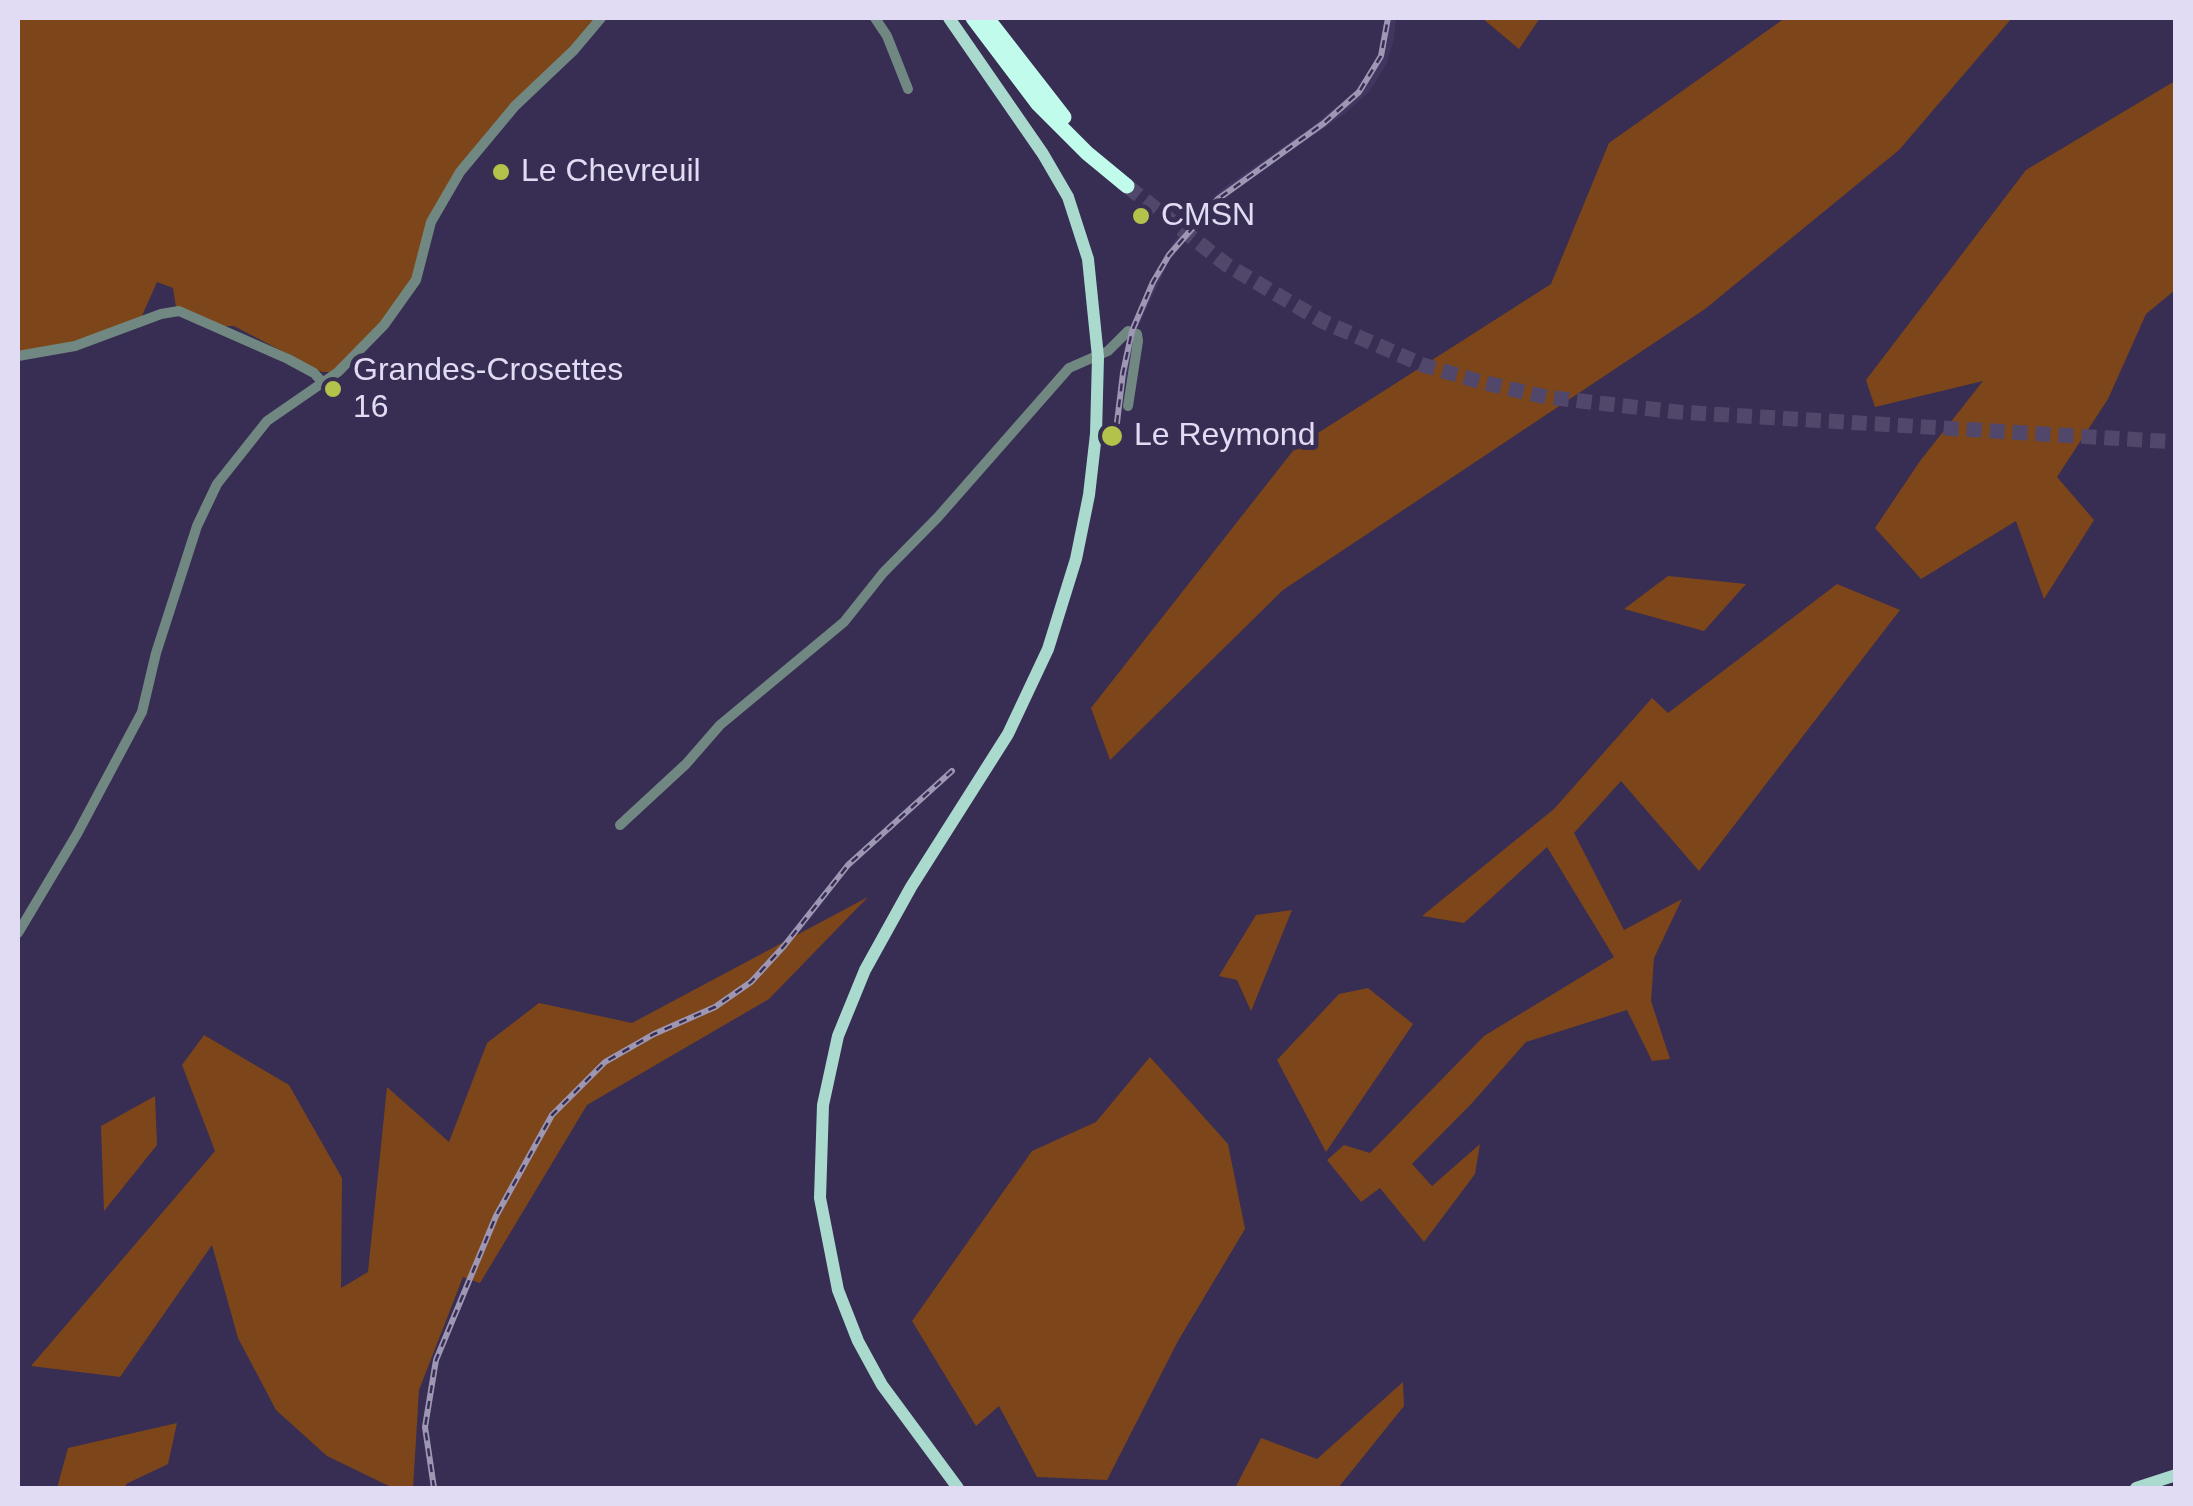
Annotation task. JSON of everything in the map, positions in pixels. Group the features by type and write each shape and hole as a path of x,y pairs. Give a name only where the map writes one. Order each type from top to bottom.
{"highway":[{"path":"973,18 1038,104 1127,186 1045,96 988,18"}],"main road":[{"path":"949,18 1068,197 1088,259 1098,357 1096,434 1086,514 1048,649 1008,734 911,887 865,970 838,1036 823,1105 820,1198 838,1290 858,1341 882,1385 958,1488"},
{"path":"2136,1488 2176,1475"}],"street":[{"path":"18,933 77,834 142,712 156,652 212,492 267,421 324,383 357,355 412,288 422,266 431,222 464,166 515,106 574,50 601,18"},
{"path":"874,18 887,36 908,89"},
{"path":"18,356 75,346 179,311 288,359 314,372 324,383"},
{"path":"620,825 686,764 720,725 844,622 883,573 938,517 1069,368 1086,358 1098,357 1114,346 1124,332 1136,334 1128,406"}],"shaded area":[{"path":"595,18 582,36 515,100 426,226 413,279 382,323 332,372 322,372 234,326 224,326 176,307 173,288 157,282 141,318 76,342 18,353 18,19"},
{"path":"1385,18 1396,18 1394,39 1386,65 1369,92 1343,115 1226,195 1169,261 1137,329 1123,396 1118,395 1132,324 1164,256 1186,225 1222,189 1313,126 1356,90 1377,59"},
{"path":"1482,18 1540,18 1519,49"},
{"path":"1785,18 2012,18 1899,150 1705,309 1283,590 1110,760 1091,708 1296,447 1551,284 1609,143"},
{"path":"2175,81 2175,290 2146,314 2108,399 2057,477 2094,520 2044,599 2016,521 1921,579 1875,528 1920,461 1983,381 1875,407 1866,380 2026,170"},
{"path":"1668,576 1746,584 1704,631 1624,609"},
{"path":"1837,584 1900,610 1699,871 1621,781 1574,833 1624,930 1682,899 1654,958 1651,1001 1670,1059 1652,1061 1627,1010 1526,1042 1412,1164 1432,1186 1480,1144 1475,1174 1424,1242 1380,1188 1361,1202 1327,1160 1344,1145 1370,1153 1484,1036 1614,957 1547,847 1464,923 1422,916 1554,809 1652,698 1668,713"},
{"path":"868,897 769,999 587,1105 480,1283 463,1277 419,1390 413,1488 393,1488 327,1456 276,1410 238,1338 212,1245 120,1377 31,1366 215,1151 182,1065 204,1035 289,1085 342,1178 341,1288 368,1272 387,1087 449,1142 487,1043 539,1003 632,1023"},
{"path":"1292,910 1251,1011 1237,980 1219,976 1256,915"},
{"path":"1368,988 1413,1024 1326,1152 1277,1060 1339,994"},
{"path":"1150,1057 1228,1144 1245,1229 1178,1341 1107,1480 1037,1477 999,1406 976,1426 912,1321 1032,1151 1096,1122"},
{"path":"155,1096 157,1145 104,1211 101,1126"},
{"path":"1403,1382 1404,1406 1338,1488 1235,1488 1261,1438 1317,1459"},
{"path":"177,1423 168,1464 126,1484 126,1488 57,1488 68,1448"}],"tunnel":[{"path":"1127,186 1227,265 1322,321 1423,365 1481,382 1546,397 1678,412 2176,442"}],"railway":[{"path":"1115,439 1132,331 1169,255 1218,199 1324,123 1359,92 1381,56 1388,18"},
{"path":"434,1488 425,1427 436,1360 496,1216 552,1115 605,1062 654,1034 715,1007 751,982 848,865 952,771"}],"place":[{"name":"Le Chevreuil","path":"501,172"},
{"name":"CMSN","path":"1141,216"},
{"name":"Grandes-Crosettes 16","path":"333,389"},
{"name":"Le Reymond","path":"1112,436"}]}
